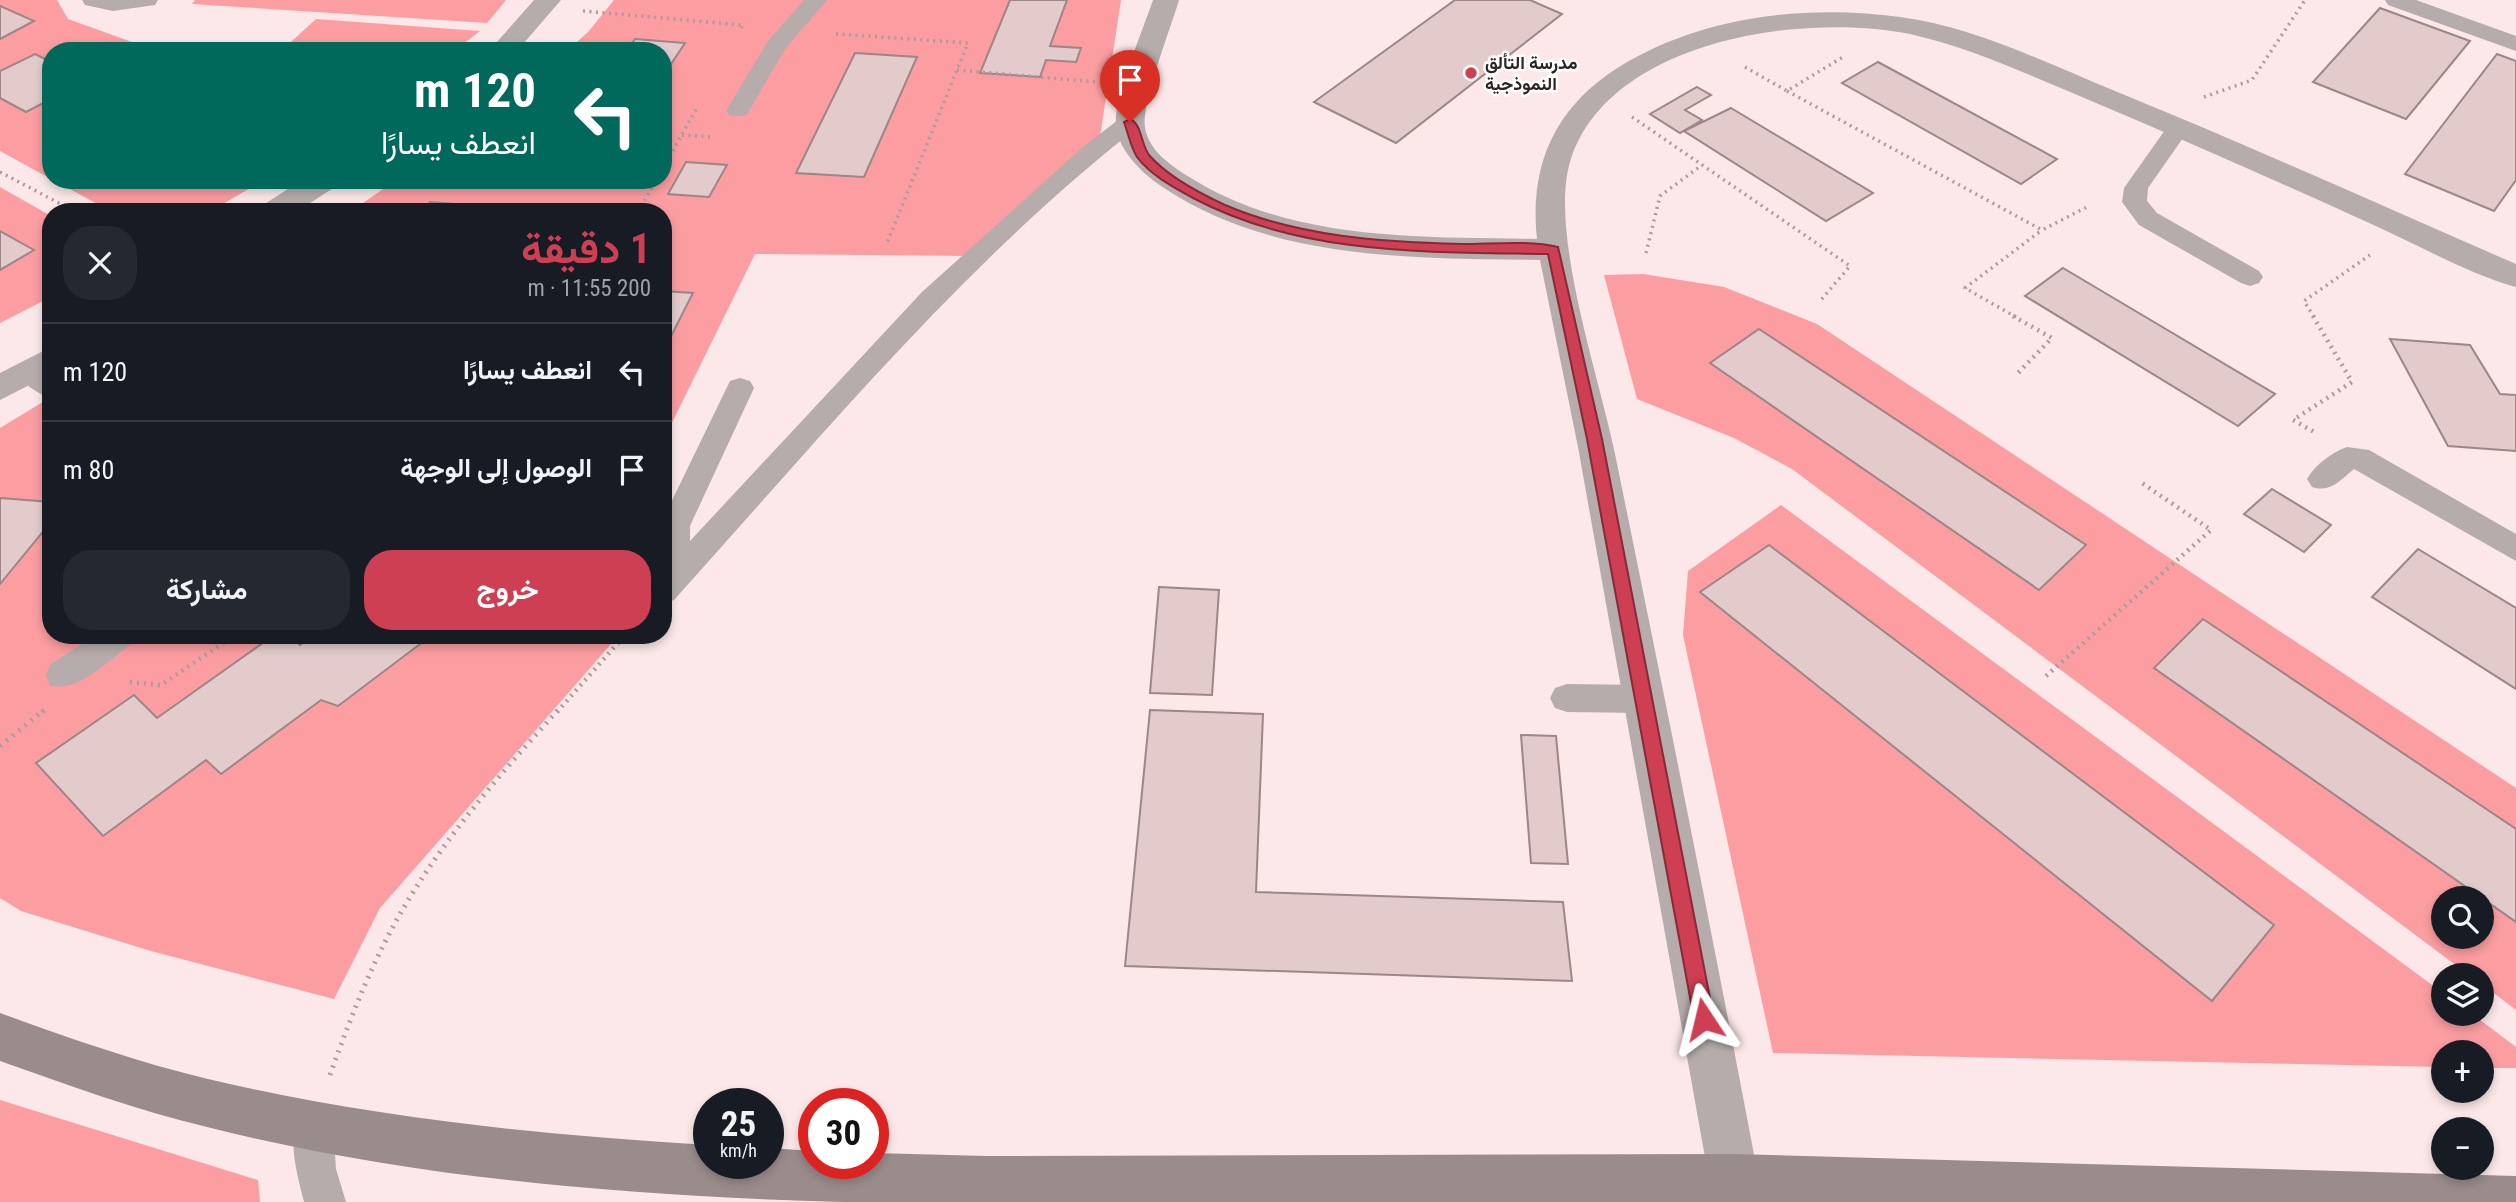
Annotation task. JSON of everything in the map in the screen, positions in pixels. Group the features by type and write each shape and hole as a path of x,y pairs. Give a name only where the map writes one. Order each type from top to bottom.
{"main road":[{"path":"0,1037 109,1076 207,1103 313,1126 516,1154 641,1166 812,1176 986,1181 2516,1202"}],"street":[{"path":"1166,0 1130,122 1142,156 1176,184 1221,208 1279,227 1340,241 1400,247 1554,250"},
{"path":"512,42 555,4"},
{"path":"531,42 555,4"},
{"path":"1736,1191 1595,439 1554,250 1550,206 1555,164 1571,127 1600,95 1643,63 1697,39 1745,27 1797,20 1862,20 1944,34 1989,49 2178,128 2516,276"},
{"path":"288,203 310,189"},
{"path":"314,203 335,189"},
{"path":"24,372 42,349"}],"lane":[{"path":"93,0 113,5 147,0"},
{"path":"738,111 776,46 816,0"},
{"path":"2396,0 2516,44"},
{"path":"672,581 931,298 1091,152 1130,122"},
{"path":"2178,128 2136,188 2134,202 2148,219 2250,277"},
{"path":"686,565 677,554 673,540 675,526 740,388"},
{"path":"2322,479 2347,458 2359,458 2516,549"},
{"path":"62,675 107,644"},
{"path":"1567,698 1644,699"},
{"path":"313,1126 316,1169 324,1202"}],"path":[{"path":"2178,128 2178,106 2252,80 2305,0"},
{"path":"555,4 743,25 736,37"},
{"path":"827,34 968,43 887,243"},
{"path":"957,70 1139,86"},
{"path":"1787,91 2042,230"},
{"path":"1600,95 1850,266 1821,300"},
{"path":"672,152 702,98"},
{"path":"682,135 719,138"},
{"path":"1646,253 1660,196 1702,165"},
{"path":"0,172 59,203"},
{"path":"2016,375 2052,338 1965,288 2042,230 2087,207"},
{"path":"2359,458 2293,420 2352,382 2304,301 2373,253"},
{"path":"2046,676 2211,530 2142,483"},
{"path":"161,685 222,644"},
{"path":"313,1126 356,1002 419,882 477,806 617,644"}],"shaded area":[{"path":"0,0 57,0 68,19 132,42 42,42 42,174 0,151"},
{"path":"195,0 506,0 487,23 192,4"},
{"path":"614,0 1121,0 1099,143 973,256 755,254 672,423 672,203 363,203 383,189 672,189 672,42 577,42"},
{"path":"316,19 480,31 466,42 291,42"},
{"path":"0,187 42,211 42,302 0,323"},
{"path":"70,189 249,189 224,203 95,203"},
{"path":"1643,274 1724,287 1817,324 2516,788 2516,1010 2494,993 2494,963 2453,963 2434,949 2494,949 2494,886 2431,886 2431,947 1792,469 1734,438 1637,399 1604,275"},
{"path":"42,402 42,644 611,644 380,908 334,999 151,951 21,911 0,898 0,428"},
{"path":"1781,505 2431,984 2431,1026 2488,1026 2516,1047 2516,1068 2494,1068 2494,1040 2431,1040 2431,1067 1773,1053 1683,635 1688,571"},
{"path":"0,1100 258,1180 260,1202 0,1202"}],"building":[{"path":"1010,0 1067,0 1050,46 1081,48 1076,62 1046,60 1040,77 980,73"},
{"path":"1455,0 1530,0 1562,14 1396,143 1314,102"},
{"path":"0,6 34,21 0,39"},
{"path":"2380,8 2470,41 2406,119 2313,82"},
{"path":"635,39 685,43 672,62 672,42 633,42"},
{"path":"855,53 917,57 864,177 796,173"},
{"path":"35,54 42,58 42,104 26,112 0,98 0,71"},
{"path":"2497,54 2516,61 2516,180 2494,211 2405,174"},
{"path":"1878,62 2057,159 2021,184 1842,83"},
{"path":"1697,87 1711,95 1685,110 1702,120 1680,133 1650,114"},
{"path":"1731,108 1873,193 1826,221 1684,131"},
{"path":"686,162 727,165 709,197 668,194"},
{"path":"0,231 34,250 0,270"},
{"path":"2063,268 2275,394 2238,426 2025,296"},
{"path":"672,292 693,293 672,334"},
{"path":"1759,329 2086,545 2039,590 1710,363"},
{"path":"2390,339 2470,345 2500,394 2516,395 2516,451 2448,446"},
{"path":"2272,489 2331,525 2304,552 2244,514"},
{"path":"0,498 42,501 42,533 0,584"},
{"path":"1769,545 2274,925 2212,1001 1700,592"},
{"path":"2418,549 2516,608 2516,689 2372,597"},
{"path":"1159,587 1219,590 1212,695 1150,693"},
{"path":"2203,619 2516,829 2516,922 2494,907 2494,886 2465,886 2154,668"},
{"path":"261,644 420,644 338,706 321,700 221,774 206,760 103,836 36,763 134,695 157,718"},
{"path":"1150,710 1263,714 1256,892 1563,902 1572,981 1125,966"},
{"path":"1521,735 1556,736 1568,864 1531,863"}],"place":[{"name":"مدرسة التألق النموذجية","path":"1471,73"}],"route":[{"path":"1130,122 1142,156 1176,184 1221,208 1279,227 1340,241 1400,247 1554,250 1595,439 1704,1019"}]}
